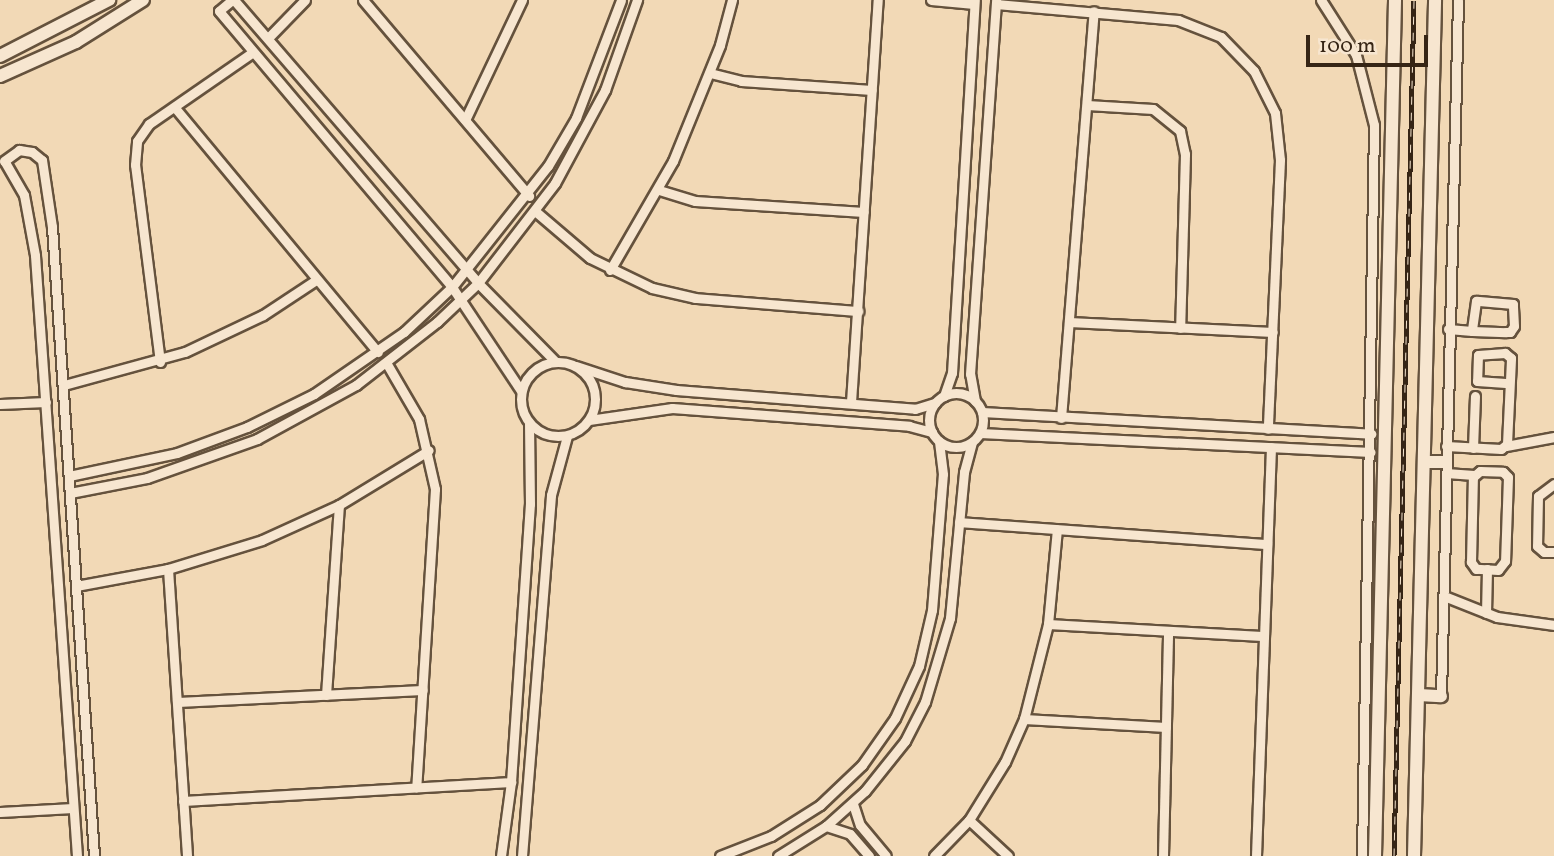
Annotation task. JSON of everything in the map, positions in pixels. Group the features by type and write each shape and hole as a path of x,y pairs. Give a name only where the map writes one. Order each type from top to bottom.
{"main road":[{"path":"0,56 109,0"},
{"path":"0,76 76,43 143,0"},
{"path":"1375,856 1395,0"},
{"path":"1414,856 1435,0"},
{"path":"1424,462 1446,467"},
{"path":"1419,695 1441,696"}],"street":[{"path":"556,362 466,270 233,0 219,11 452,288 521,391 522,412 529,424 546,435 567,436 589,420 655,408 915,426 932,432"},
{"path":"268,38 305,0"},
{"path":"363,0 528,196"},
{"path":"465,121 522,0"},
{"path":"69,476 141,463 213,441 292,406 378,352 452,288 528,196 576,118 621,0"},
{"path":"70,493 147,478 222,454 313,411 387,363 461,300 478,283 535,211 590,122 637,0"},
{"path":"610,270 659,190 710,73 733,0"},
{"path":"851,402 878,0"},
{"path":"931,0 974,2 952,373 944,396"},
{"path":"1321,0 1356,55 1374,125 1371,452 1362,856"},
{"path":"1441,696 1458,0"},
{"path":"939,441 961,447 972,442 980,433 982,412 975,401 970,374 996,2 1155,15 1201,26 1240,53 1267,91 1275,113 1280,160 1268,429"},
{"path":"1061,418 1094,11"},
{"path":"160,362 135,153 144,130 253,52"},
{"path":"710,73 741,81 872,90"},
{"path":"1087,105 1153,109 1180,131 1185,154 1180,328"},
{"path":"176,108 378,352"},
{"path":"77,856 46,402 30,218 24,195 4,161 19,150 32,152 42,160 57,276 94,856"},
{"path":"659,190 695,201 864,212"},
{"path":"535,211 571,244 610,270 652,288 695,298 858,311"},
{"path":"64,385 160,362 235,330 316,280"},
{"path":"1448,329 1472,331 1510,332 1514,326 1513,304 1476,301 1472,331"},
{"path":"1069,322 1273,332"},
{"path":"1506,446 1509,383 1508,355 1478,355 1477,381 1509,383"},
{"path":"521,391 536,368 556,362 650,387 915,408 935,403 944,396 960,393 975,401"},
{"path":"387,363 419,419 429,450 435,529 416,787"},
{"path":"576,366 586,375 595,393 589,420"},
{"path":"746,414 747,395"},
{"path":"1473,448 1475,396"},
{"path":"0,404 46,402"},
{"path":"720,856 771,836 820,805 862,765 900,710 919,666 932,610 943,474 939,441 932,432 929,417 935,403"},
{"path":"982,412 1371,434"},
{"path":"501,856 511,782 530,503 529,424"},
{"path":"1319,431 1319,450"},
{"path":"980,433 1371,452"},
{"path":"522,856 551,495 567,436"},
{"path":"1446,446 1506,446 1554,437"},
{"path":"778,856 826,826 853,804 905,741 934,682 950,618 959,522 972,442"},
{"path":"1256,856 1271,447"},
{"path":"76,586 168,569 262,540 340,505 429,450"},
{"path":"1446,467 1474,475 1500,471 1508,479 1504,563 1487,569 1476,569 1471,562 1474,475"},
{"path":"1554,484 1538,496 1537,546 1544,552 1554,552"},
{"path":"326,695 340,505"},
{"path":"959,522 1267,544"},
{"path":"934,856 969,820 1000,771 1024,719 1048,624 1057,529"},
{"path":"168,569 187,856"},
{"path":"1486,613 1487,569"},
{"path":"1444,596 1486,613 1554,625"},
{"path":"1048,624 1262,636"},
{"path":"1163,856 1168,632"},
{"path":"177,702 423,690"},
{"path":"1024,719 1166,727"},
{"path":"183,801 511,782"},
{"path":"853,804 860,825 886,856"},
{"path":"0,812 73,808"},
{"path":"969,820 1008,856"},
{"path":"826,826 850,834 869,856"}],"railway":[{"path":"1394,856 1414,0"}]}
